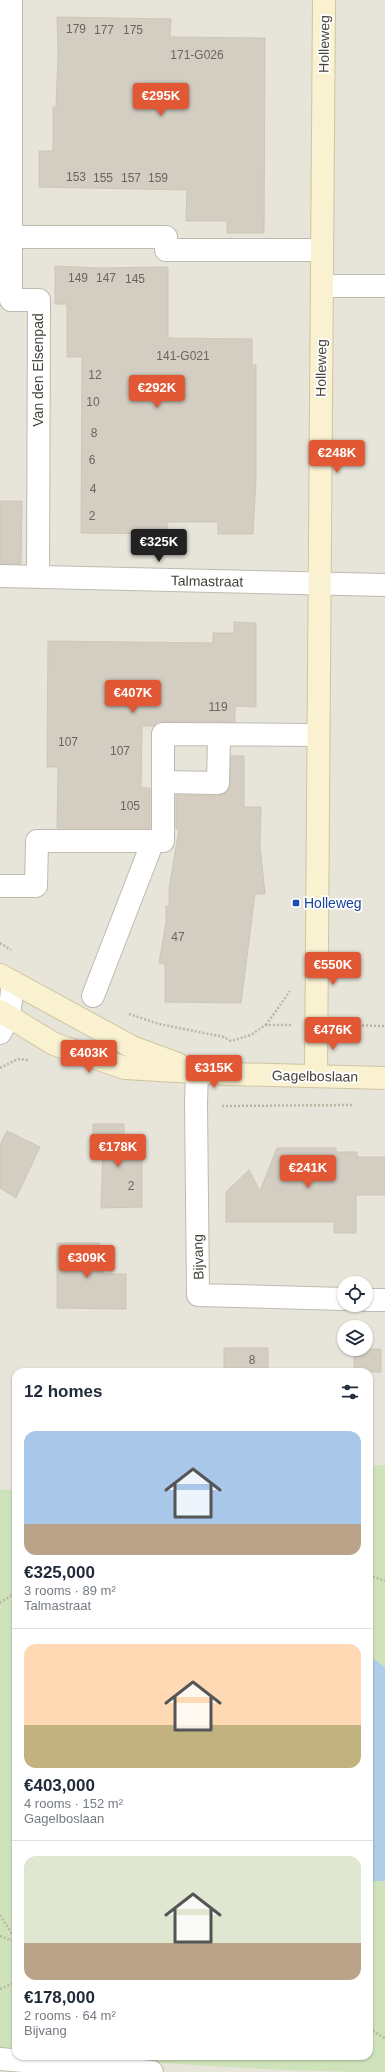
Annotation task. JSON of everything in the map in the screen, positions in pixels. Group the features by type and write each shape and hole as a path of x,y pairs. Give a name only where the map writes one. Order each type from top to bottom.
{"street":[{"name":"Van den Elsenpad","path":"11,0 6,24 11,237 5,300 39,300 38,577"},
{"name":"Holleweg","path":"316,1076 318,584 324,0"},
{"path":"11,237 166,237 166,250 322,250"},
{"path":"322,286 385,286"},
{"name":"Talmastraat","path":"0,576 318,584 385,584"},
{"path":"0,886 36,886 37,841 162,841 163,734 318,735"},
{"path":"162,782 218,783 219,735"},
{"path":"93,996 153,841"},
{"path":"3,1020 4,982"},
{"name":"Gagelboslaan","path":"4,982 132,1046 197,1072"},
{"name":"Gagelboslaan","path":"3,1020 54,1044 125,1068 197,1072 385,1078"},
{"name":"Bijvang","path":"197,1072 198,1295 337,1299"},
{"path":"373,1300 385,1300"},
{"path":"0,2059 152,2072"}],"path":[{"path":"93,996 124,1012 159,1024 224,1037 231,1041 251,1036 265,1025"},
{"path":"0,1068 18,1059 30,1060"},
{"path":"373,1576 385,1581"},
{"path":"0,1603 12,1595"},
{"path":"0,1915 12,1934"},
{"path":"0,1936 12,1940"},
{"path":"0,1989 12,1984"},
{"path":"373,2031 385,2038"}],"shaded area":[{"path":"0,0 385,0 385,2072 0,2072"}],"green space":[{"path":"373,1465 385,1465 385,1667 373,1659"},
{"path":"12,1489 12,2052 0,2051 0,1490"},
{"path":"373,1881 385,1881 385,2072 345,2072 187,2065 121,2060 373,2060"}],"water":[{"path":"373,1659 385,1667 385,1881 373,1881"}],"building":[{"path":"57,17 171,19 170,37 265,38 264,233 227,233 227,221 186,221 187,190 39,187 39,151 53,151 53,107 56,107 58,55"},
{"path":"55,266 100,268 168,267 168,338 252,339 252,365 256,365 256,479 253,534 218,534 218,522 167,522 167,534 81,533 82,357 67,357 67,304 55,304"},
{"path":"0,501 22,501 21,564 0,564"},
{"path":"234,622 256,623 256,707 235,706 235,722 163,722 153,726 142,726 141,788 150,788 150,828 57,828 58,767 47,767 48,641 213,643 213,633 234,633"},
{"path":"231,756 244,756 244,807 261,807 260,845 265,894 255,894 241,1003 165,1002 165,964 159,963 166,922 166,906 169,906 169,888 179,830 176,829 176,795 218,796 224,794 229,789 230,784"},
{"path":"93,1124 124,1124 124,1149 142,1149 142,1207 101,1208 103,1150 92,1150"},
{"path":"7,1131 40,1147 16,1198 0,1188 0,1145"},
{"path":"277,1148 336,1148 336,1152 357,1152 357,1157 385,1157 385,1195 356,1195 356,1233 334,1233 334,1222 226,1222 226,1192 249,1170 260,1191"},
{"path":"57,1243 99,1243 100,1256 103,1256 103,1274 126,1274 126,1309 57,1308"},
{"path":"224,1348 268,1348 268,1368 224,1368"},
{"path":"373,1349 381,1349 381,1372 373,1372 373,1368 354,1368 354,1356 373,1356"}],"place":[{"name":"Holleweg","path":"296,903"}]}
